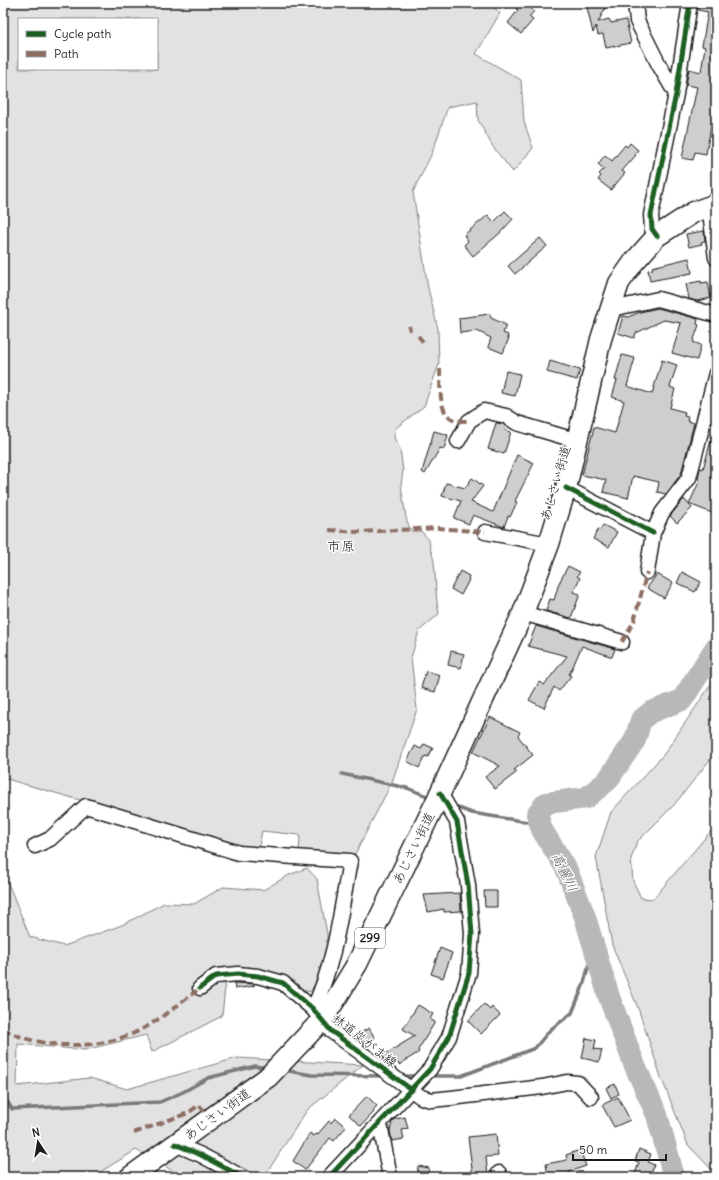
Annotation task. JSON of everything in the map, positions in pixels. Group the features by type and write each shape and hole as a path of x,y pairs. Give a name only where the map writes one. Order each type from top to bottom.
{"highway":[{"name":"あじさい街道","path":"130,1177 268,1077 284,1061 357,964 438,798 523,613 549,544 566,488 610,307 619,283 633,263 657,236 694,212 712,205"}],"street":[{"path":"635,3 638,21 659,65 676,94"},
{"path":"657,236 652,229 651,215 676,94 690,3"},
{"path":"712,205 716,258"},
{"path":"610,307 621,307 658,299 716,315"},
{"path":"647,572 653,533 662,513 689,478 716,373"},
{"path":"458,440 469,421 484,411 506,416 517,423 578,441"},
{"path":"566,488 653,533"},
{"path":"485,532 549,544"},
{"path":"523,613 622,642"},
{"path":"329,1177 430,1069 449,1037 469,973 472,934 468,885 457,822 438,798"},
{"path":"35,846 50,839 86,806 239,853 350,861 335,940 320,995 318,1015"},
{"name":"林道炭がま線","path":"200,988 216,976 238,974 258,976 283,983 318,1015 331,1031 420,1097 431,1100 573,1082 583,1087 591,1097"},
{"path":"380,1124 390,1177"},
{"path":"175,1144 201,1155 242,1177"}],"shaded area":[{"path":"3,3 488,3 500,13 476,54 521,80 524,122 533,148 513,172 493,147 478,120 477,101 448,107 432,153 413,192 428,288 438,329 439,364 424,406 396,428 394,438 400,449 403,471 401,485 406,518 411,531 421,531 429,540 434,562 439,614 419,631 411,658 417,709 392,782 353,858 299,855 300,835 262,831 258,851 3,778"},
{"path":"716,677 716,752 674,805 637,842 631,859 633,881 641,898 653,899 716,825 716,1174 688,1145 661,1077 638,1008 612,945 596,857 611,812 664,754"},
{"path":"307,868 317,879 327,934 327,953 320,976 310,992 298,987 226,978 222,1016 152,1052 146,1035 85,1050 18,1044 17,1086 90,1078 127,1089 237,1058 363,1065 307,1110 266,1174 262,1177 184,1177 136,1150 92,1177 3,1177 3,871 30,937 64,946 122,925 164,903 194,904 223,887 263,890 289,875"}],"building":[{"path":"521,3 525,3 534,11 529,17 533,20 521,34 508,23 518,10 516,9"},
{"path":"589,3 608,3 598,22 609,19 611,23 626,20 631,43 606,48 603,34 598,35 596,26 593,33 587,7"},
{"path":"698,3 716,3 716,115 713,115 706,154 695,152 693,160 682,158 697,87 686,85 689,69 701,72 705,47 702,46 708,12 698,10"},
{"path":"630,143 638,150 635,154 636,155 622,171 625,173 611,190 598,180 601,176 599,174 604,169 598,164 605,155 612,161 625,145 627,147"},
{"path":"505,211 513,219 499,234 473,256 464,245 468,241 464,235 488,215 494,222"},
{"path":"704,231 705,241 701,242 702,244 689,247 686,234"},
{"path":"540,238 547,246 515,274 508,266"},
{"path":"689,258 692,273 650,281 648,270 653,269 652,267"},
{"path":"701,281 701,283 708,282 711,298 697,301 689,299 686,284"},
{"path":"658,308 698,319 697,324 699,325 693,342 701,345 697,360 672,353 681,323 664,320 636,333 634,338 618,333 623,316 628,317 640,312"},
{"path":"490,314 491,318 506,325 503,333 508,335 507,338 509,338 503,353 488,347 491,338 477,331 460,333 459,318"},
{"path":"622,355 635,358 627,386 652,394 662,360 677,365 670,387 675,389 670,408 685,412 684,416 688,417 687,421 694,423 681,474 666,494 657,492 659,482 633,476 628,498 603,492 606,480 582,475 594,427 615,433 624,401 612,397"},
{"path":"550,361 580,370 577,380 547,372"},
{"path":"506,371 520,374 515,396 501,393"},
{"path":"496,423 503,424 506,426 505,430 511,432 504,454 488,449"},
{"path":"434,431 448,435 444,449 440,448 425,474 422,472"},
{"path":"713,433 716,433 716,505 712,513 689,504 700,480 698,479 700,468 703,469"},
{"path":"517,455 534,463 504,527 473,515 469,524 454,518 461,501 442,496 446,483 465,488 472,478 483,486 471,502 493,512"},
{"path":"684,499 692,508 677,523 670,516"},
{"path":"603,525 617,532 609,547 593,539 598,529 600,530"},
{"path":"568,566 580,572 577,576 580,578 573,592 580,594 571,618 546,611 550,599 554,600 559,583"},
{"path":"460,571 469,576 469,580 461,595 451,589"},
{"path":"682,572 701,582 695,592 677,583"},
{"path":"657,574 673,583 664,598 647,588"},
{"path":"536,626 615,649 612,657 582,646 569,675 571,676 559,691 554,687 544,708 529,700 539,682 544,685 567,656 528,646"},
{"path":"451,651 464,654 461,668 448,665"},
{"path":"426,671 440,675 435,692 421,688"},
{"path":"490,717 520,732 518,736 533,755 514,770 517,772 495,789 485,777 500,766 473,752"},
{"path":"424,744 433,748 428,757 425,756 419,768 407,761 415,746 421,749"},
{"path":"484,891 497,891 497,907 485,907"},
{"path":"460,893 461,911 444,912 444,909 428,912 424,895"},
{"path":"440,948 452,953 443,978 431,974"},
{"path":"234,983 254,984 254,986 235,989"},
{"path":"484,1004 490,1010 492,1007 500,1015 481,1034 468,1021"},
{"path":"418,1005 433,1014 430,1019 435,1022 418,1050 419,1052 399,1065 395,1059 389,1063 382,1056 415,1036 403,1029"},
{"path":"369,1028 375,1038 363,1044 357,1035"},
{"path":"586,1038 596,1040 594,1049 602,1050 599,1062 582,1058"},
{"path":"615,1084 619,1094 611,1098 606,1088"},
{"path":"367,1096 377,1106 373,1110 374,1112 361,1126 349,1115"},
{"path":"618,1097 630,1120 614,1127 602,1105"},
{"path":"405,1117 408,1129 402,1130 404,1139 392,1141 390,1131 392,1122 395,1119"},
{"path":"335,1118 346,1127 334,1141 330,1138 305,1170 293,1161 310,1133 314,1136 316,1134 317,1135 329,1121 331,1123"},
{"path":"496,1134 498,1156 486,1157 488,1177 473,1177 468,1137"},
{"path":"639,1149 651,1154 648,1162 654,1165 650,1177 634,1177 639,1162 635,1161"},
{"path":"580,1150 586,1166 569,1172 570,1177 548,1177 546,1164 567,1160 566,1155"},
{"path":"418,1166 429,1168 428,1177 417,1177"}],"waterway":[{"name":"高麗川","path":"674,1177 657,1115 635,1066 609,997 585,917 566,868 542,830 537,814 546,803 586,798 607,781 635,740 641,720 651,712 682,700 716,647"},
{"path":"342,774 407,788 432,798"},
{"path":"453,806 472,813 540,824"},
{"path":"429,1076 461,1076 535,1048 550,1030 572,1013 583,986 594,948"},
{"path":"3,1095 12,1109 160,1102 183,1092 208,1078 255,1066 267,1068"},
{"path":"283,1070 312,1075 384,1076"},
{"path":"401,1076 418,1076"}],"marked path":[{"path":"409,326 410,331"},
{"path":"418,336 426,345"},
{"path":"440,369 440,390 444,410 453,419 459,421 469,421"},
{"path":"329,530 358,532 438,528 485,532"},
{"path":"622,642 634,621 647,572"},
{"path":"3,1029 18,1036 50,1044 84,1045 101,1043 117,1039 140,1030 167,1013 200,988"},
{"path":"134,1133 188,1113 199,1105 211,1119"}],"cycle path":[{"path":"657,236 652,229 651,215 676,94 690,3"},
{"path":"566,488 653,533"},
{"path":"329,1177 430,1069 449,1037 469,973 472,934 468,885 457,822 440,793"},
{"path":"200,988 216,976 238,974 258,976 283,983 313,1009 331,1031 412,1090"},
{"path":"175,1144 201,1155 242,1177"}],"district":[{"name":"市原","path":"341,546"}]}
